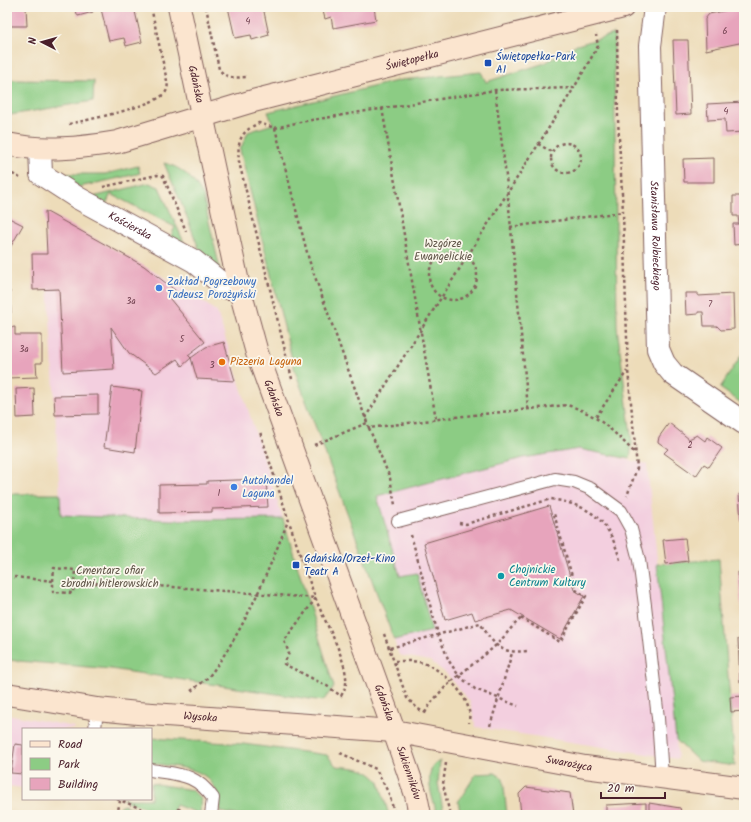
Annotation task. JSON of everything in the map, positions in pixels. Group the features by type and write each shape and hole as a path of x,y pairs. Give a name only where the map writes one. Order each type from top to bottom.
{"street":[{"name":"Gdańska","path":"179,7 239,287 257,353 394,731"},
{"name":"Świętopełka","path":"202,117 253,101 623,7"},
{"name":"Stanisława Rolbieckiego","path":"655,7 650,46 658,349 664,363 673,374 744,423"},
{"path":"7,144 40,149 95,146 118,142 202,117"},
{"name":"Kościerska","path":"40,149 41,174 78,198 194,261 227,288 239,287"},
{"name":"Wysoka","path":"7,694 96,719 394,731"},
{"name":"Swarożyca","path":"394,731 585,767 744,788"},
{"name":"Sukienników","path":"394,731 416,795 420,815"}],"lane":[{"path":"398,521 555,479 574,482 591,489 621,511 631,529 639,560 656,703 662,776"},
{"path":"152,770 191,777 204,786 213,798 210,815"}],"path":[{"path":"64,126 130,109 158,98 165,93 168,86 151,7"},
{"path":"206,7 219,69 223,75 234,79 247,77"},
{"path":"617,30 618,118 623,212 628,370 637,468 621,511"},
{"path":"365,418 421,332 507,192 574,88 598,46 596,35"},
{"path":"294,386 273,306 238,150 242,136 251,127 259,123 275,128 300,122 495,90 574,88"},
{"path":"495,90 507,192 528,408"},
{"path":"382,108 436,419"},
{"path":"275,128 309,260 365,418 390,478"},
{"path":"538,144 552,152"},
{"path":"561,144 571,144 579,151 581,156 579,166 570,173 560,172 552,165 552,152 561,144"},
{"path":"7,171 25,181"},
{"path":"78,198 81,192 157,175 163,176 196,257 194,261"},
{"path":"510,227 623,212"},
{"path":"456,252 467,256 473,263 476,272 477,281 473,289 467,296 459,300 450,301 441,298 432,291 428,280 429,269 435,259 445,253 456,252"},
{"path":"596,417 628,370"},
{"path":"369,428 567,404 582,409 596,417 636,454"},
{"path":"314,445 367,423"},
{"path":"260,430 288,521 316,598 344,668 347,685 341,696 328,686 284,664 289,653 284,641 316,598"},
{"path":"311,438 316,452"},
{"path":"452,525 459,523 466,524 551,500 565,502 580,506 591,512 607,527 621,564"},
{"path":"426,713 430,703 495,646 522,617 560,642 586,596 576,590 554,514"},
{"path":"191,691 209,676 259,594 288,521"},
{"path":"411,536 418,534"},
{"path":"54,568 75,570 74,582 73,593 53,592 54,568"},
{"path":"421,571 438,634 449,661 459,676 475,689 518,706"},
{"path":"14,577 53,581"},
{"path":"74,582 173,587 316,598"},
{"path":"390,648 480,623 495,646 512,652 528,651"},
{"path":"381,627 395,661 407,698 431,716"},
{"path":"489,727 512,652"},
{"path":"395,661 412,660 428,665 451,683 464,698 469,711 469,724"},
{"path":"340,753 376,769 389,794 395,815"},
{"path":"446,762 443,784 450,815"},
{"path":"117,815 118,800 156,815"},
{"path":"176,815 178,809 194,815"}],"shaded area":[{"path":"44,210 187,290 217,312 283,519 171,520 61,515"},
{"path":"579,449 647,464 678,759 476,727 470,702 447,674 430,661 399,655 394,640 432,630 417,573 400,576 377,496 523,458"},
{"path":"7,714 74,727 22,728 22,788 7,786"}],"green space":[{"name":"Wzgórze Ewangelickie","path":"614,34 617,327 632,443 630,459 579,449 523,458 377,496 400,576 417,573 432,631 394,640 295,371 240,150 248,132 273,124 268,112 401,80 481,72 486,82 545,63 574,46"},
{"path":"10,80 94,81 93,101 10,115"},
{"path":"164,163 176,167 187,175 196,184 203,196 220,269 202,257"},
{"path":"138,166 140,173 79,187 61,174 105,174"},
{"path":"149,183 159,187 187,249 169,240 175,227 111,194 105,206 93,197"},
{"path":"744,351 744,405 720,388"},
{"name":"Cmentarz ofiar zbrodni hitlerowskich","path":"7,494 60,494 61,515 171,520 283,519 334,687 323,701 111,669 7,660"},
{"path":"719,559 735,766 698,761 676,740 657,564"},
{"path":"152,738 243,744 327,755 336,766 360,769 370,773 379,782 389,815 236,815 221,812 218,797 207,778 199,772 152,763"},
{"path":"440,761 438,783 444,815 437,815 431,794 429,778 434,765"},
{"path":"495,773 503,778 507,815 461,815 458,802 476,774"},
{"path":"152,783 192,790 201,799 200,814 176,805 172,815 163,815 125,800 152,800"},
{"path":"124,805 149,815 119,815 121,806"}],"building":[{"path":"9,7 26,7 27,26 9,26"},
{"path":"74,7 92,7 93,12 78,16"},
{"path":"111,7 134,7 142,42 126,46 124,38 109,41 101,9"},
{"path":"228,7 263,7 269,35 252,40 251,35 235,38"},
{"path":"322,7 374,7 376,20 333,28 331,17 325,19"},
{"path":"743,7 744,42 706,50 705,19 709,14"},
{"path":"673,40 688,40 691,114 676,115"},
{"path":"744,102 744,132 726,133 725,119 708,120 707,104"},
{"path":"714,158 714,182 684,182 683,159"},
{"path":"733,196 744,196 744,244 734,245 733,224 739,224 738,216 733,216"},
{"path":"45,211 144,266 176,291 170,299 205,342 188,355 191,358 182,366 177,359 156,373 129,353 111,327 114,369 63,372 59,289 33,290 32,254 47,254"},
{"path":"7,217 23,225 7,253"},
{"path":"7,291 10,291 11,313 7,313"},
{"path":"685,293 698,293 698,296 733,294 734,329 721,330 717,326 704,326 703,312 686,315"},
{"path":"15,327 15,335 42,335 42,363 36,363 37,377 7,378 7,328"},
{"path":"224,342 235,381 197,379 191,358 206,347"},
{"path":"112,387 142,391 135,452 104,447"},
{"path":"34,388 35,417 17,418 16,389"},
{"path":"98,395 98,414 55,415 54,396"},
{"path":"669,423 689,439 697,435 705,441 707,437 722,448 709,467 704,464 696,476 664,453 668,449 658,442 659,437"},
{"path":"266,479 268,507 212,509 212,512 159,513 159,485 207,484 207,481"},
{"path":"744,493 744,521 741,521 739,494"},
{"name":"Chojnickie Centrum Kultury","path":"549,506 574,590 584,596 560,639 511,610 475,620 472,612 445,620 424,543"},
{"path":"685,538 688,561 666,564 663,540"},
{"path":"738,572 744,572 744,618 742,618"},
{"path":"738,639 744,639 744,682 740,682"},
{"path":"744,696 744,711 731,712 730,697"},
{"path":"15,744 22,745 22,774 11,773"},
{"path":"526,787 570,793 573,815 521,815 519,794"},
{"path":"646,803 646,815 606,815 606,805"},
{"path":"649,803 680,808 682,815 649,815"}],"place":[{"name":"Świętopełka-Park A1","path":"488,63"},
{"name":"Zakład Pogrzebowy Tadeusz Porożyński","path":"159,288"},
{"name":"Pizzeria Laguna","path":"222,362"},
{"name":"Autohandel Laguna","path":"234,487"},
{"name":"Gdańska/Orzeł-Kino Teatr A","path":"296,565"},
{"name":"Chojnickie Centrum Kultury","path":"501,576"}]}
